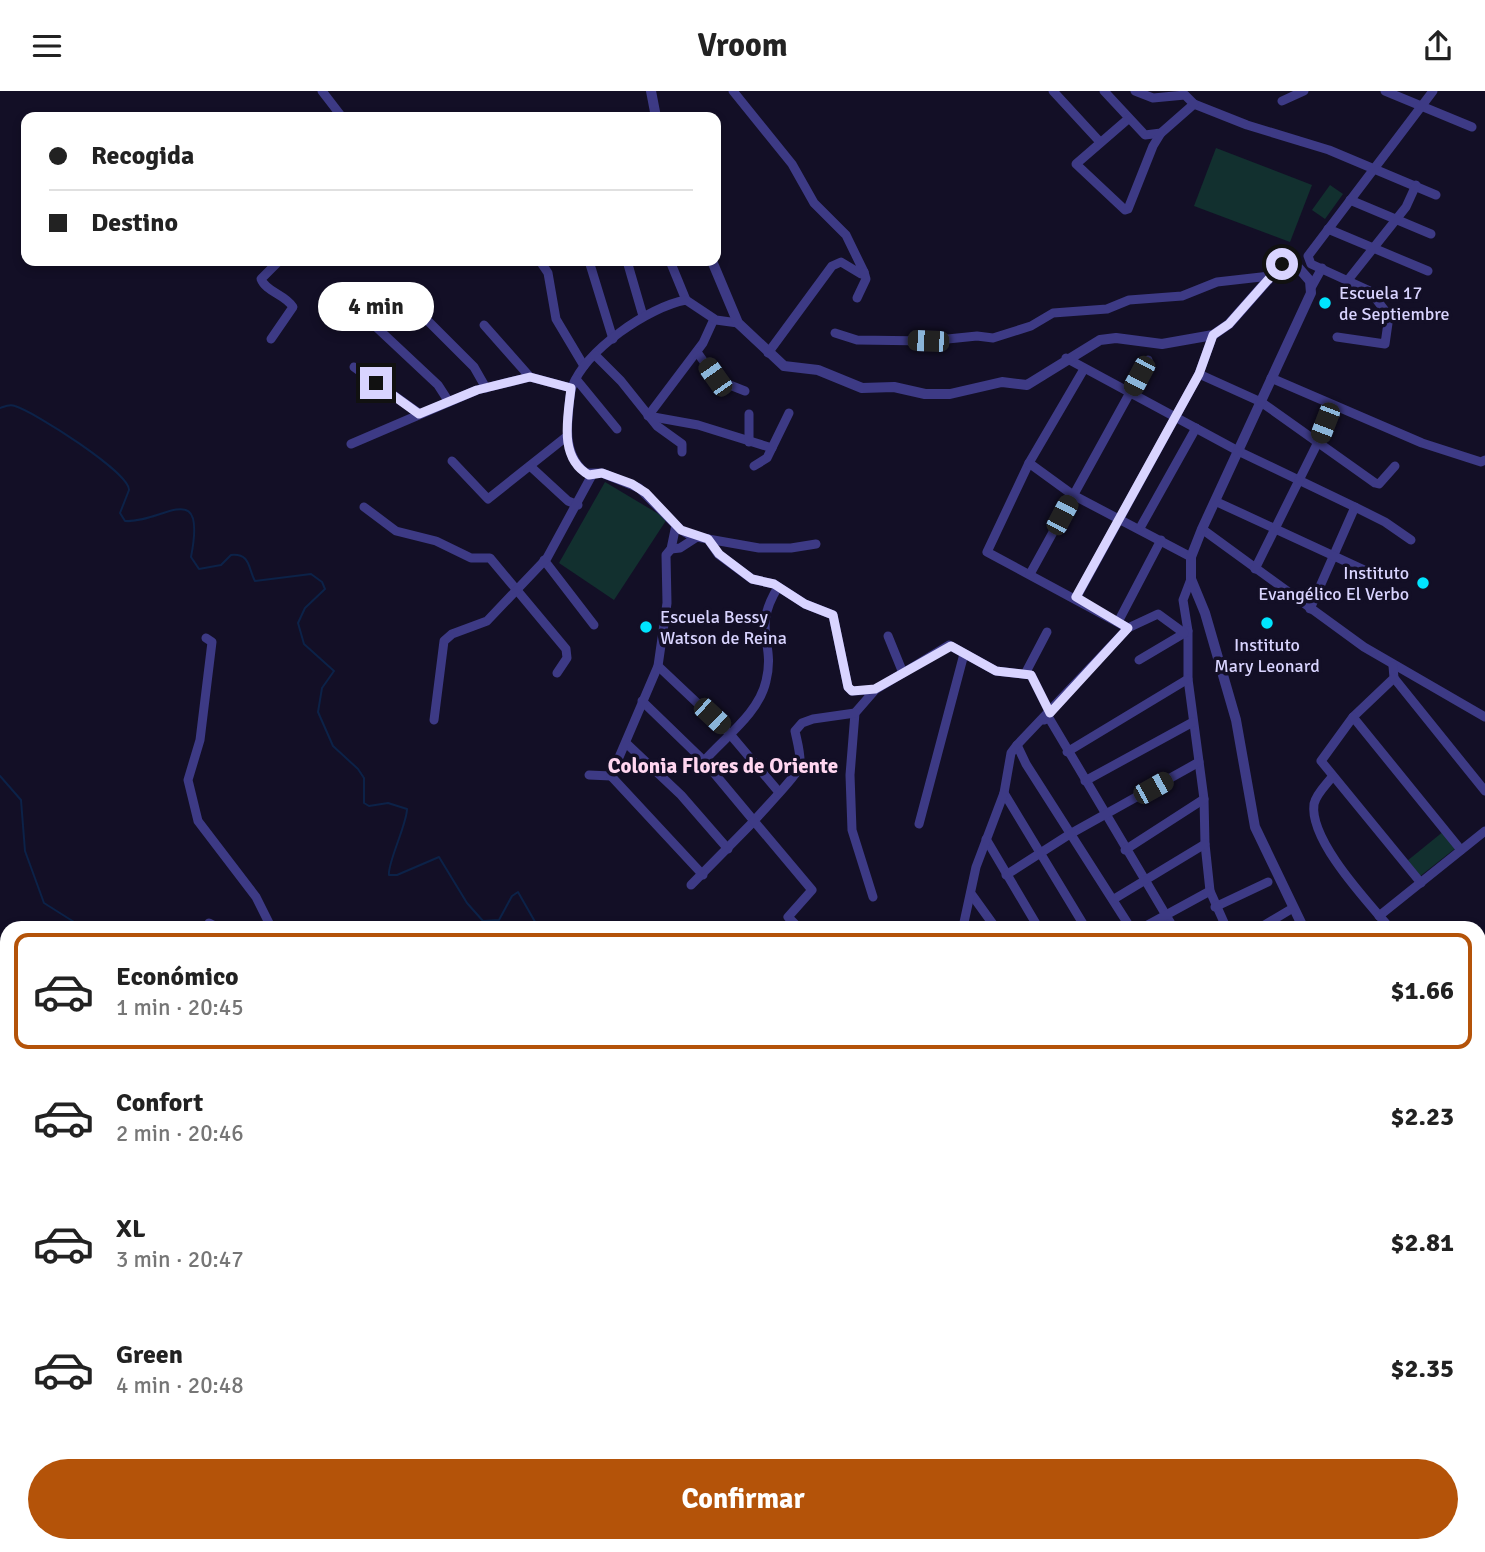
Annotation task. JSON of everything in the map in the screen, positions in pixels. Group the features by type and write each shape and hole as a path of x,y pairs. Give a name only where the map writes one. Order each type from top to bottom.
{"street":[{"path":"322,91 338,112"},
{"path":"651,91 655,112"},
{"path":"733,91 792,164 814,203 846,235 866,279 857,298"},
{"path":"1053,91 1100,142"},
{"path":"1104,91 1144,135 1161,133"},
{"path":"1135,91 1153,98 1185,96 1194,104 1247,125 1294,137 1375,167 1436,195"},
{"path":"1286,96 1304,91"},
{"path":"1385,91 1472,128"},
{"path":"1337,337 1385,344 1390,327 1389,316 1370,291 1310,262 1308,256 1433,91"},
{"path":"1128,119 1076,165 1126,211 1161,133 1194,104"},
{"path":"1348,280 1396,220 1416,185"},
{"path":"1350,200 1431,234"},
{"path":"1328,229 1372,248 1399,256 1428,271"},
{"path":"768,353 832,266 841,262 861,274 864,272"},
{"path":"714,266 738,323 768,353 789,369 818,370 862,388 894,387 925,394 950,394 1002,382 1027,385 1050,373 1066,358 1108,338 1162,344 1213,335 1229,324 1282,264 1293,263 1312,286"},
{"path":"271,339 293,307 288,299 263,285 261,279 274,266"},
{"path":"543,266 548,274 556,319 584,366"},
{"path":"591,266 613,339"},
{"path":"628,266 643,316"},
{"path":"672,266 686,300 714,319 738,323"},
{"path":"1300,921 1255,827 1236,720 1205,614 1191,579 1191,557 1322,268"},
{"path":"835,333 856,340 928,341 957,336 993,338 1031,326 1053,313 1107,309 1129,300 1182,296 1217,282 1270,276"},
{"path":"686,300 643,316 584,366 574,384 566,437 579,467 592,475 602,473 639,488 685,533 697,537 759,548 816,544"},
{"path":"422,315 474,367 486,388"},
{"path":"648,416 697,352 714,319"},
{"path":"374,325 438,385 449,402"},
{"path":"484,325 530,377"},
{"path":"1076,597 1199,374 1213,335"},
{"path":"697,352 717,380 746,391"},
{"path":"595,355 621,381 648,416 665,433 682,444 682,452"},
{"path":"1066,358 1240,452 1355,507 1411,540"},
{"path":"1030,574 1148,360"},
{"path":"354,367 419,414"},
{"path":"1084,369 1030,463 987,552 1076,597 1128,628"},
{"path":"1199,374 1261,402 1378,484 1395,466"},
{"path":"351,444 486,388 530,377 574,384 617,429"},
{"path":"1271,378 1422,443 1481,462 1485,460"},
{"path":"1255,569 1318,442 1332,405"},
{"path":"754,466 767,459 789,413"},
{"path":"749,414 749,442"},
{"path":"648,416 698,425 772,448"},
{"path":"1140,528 1196,428"},
{"path":"452,461 488,499 566,437"},
{"path":"1030,463 1073,495 1191,557"},
{"path":"530,465 568,501 578,505"},
{"path":"434,720 444,641 452,634 483,624 544,560 578,505 592,475"},
{"path":"1217,502 1373,574"},
{"path":"364,507 396,531 436,541 471,558 490,558 517,587 568,654 557,673"},
{"path":"1310,610 1355,507"},
{"path":"611,776 658,666 667,603 666,555 671,549 676,525"},
{"path":"1202,529 1310,610 1393,666 1485,717"},
{"path":"671,549 680,548 697,537"},
{"path":"708,539 719,554 752,579 778,587 833,615 848,687 860,692 875,689 949,645 996,671 1026,672 1034,678 1048,718 1168,921"},
{"path":"1118,622 1161,540"},
{"path":"544,560 594,625"},
{"path":"1191,579 1184,596 1188,679 1204,799 1210,891 1223,921"},
{"path":"704,761 757,704 766,682 766,608 778,587"},
{"path":"965,921 976,867 1004,793 1011,753 1017,745 1128,628 1158,614 1186,632"},
{"path":"1026,672 1047,632"},
{"path":"1139,660 1186,632"},
{"path":"888,636 903,673"},
{"path":"206,638 212,642 207,698 199,748 188,780 198,821 256,897 268,921"},
{"path":"919,824 964,654"},
{"path":"658,666 729,733 778,791"},
{"path":"1393,666 1394,678 1485,791"},
{"path":"1394,678 1353,717 1321,760 1332,777 1421,883"},
{"path":"1067,752 1188,679"},
{"path":"873,897 852,830 850,775 855,713 875,689"},
{"path":"642,701 704,761 812,890 788,917 792,921"},
{"path":"691,885 754,821 778,791 798,774 800,765 795,731 802,723 855,713"},
{"path":"1353,717 1461,850"},
{"path":"1086,781 1193,722"},
{"path":"626,743 681,795 728,849"},
{"path":"1017,745 1127,921"},
{"path":"1006,875 1070,834 1199,762"},
{"path":"589,775 611,776 703,874"},
{"path":"1332,777 1315,799 1314,813 1323,839 1337,862 1384,921"},
{"path":"1004,793 1081,921"},
{"path":"1125,850 1204,799"},
{"path":"1379,916 1485,831"},
{"path":"986,839 1034,921"},
{"path":"1114,899 1205,844"},
{"path":"1215,908 1268,882"},
{"path":"1154,921 1210,891"},
{"path":"972,895 991,921"},
{"path":"1271,921 1293,908"}],"green space":[{"path":"1216,148 1312,185 1290,242 1194,206"},
{"path":"1330,185 1343,194 1325,219 1312,210"},
{"path":"605,482 667,519 614,600 559,563"},
{"path":"1444,831 1457,847 1419,877 1407,861"}],"waterway":[{"path":"0,408 11,405 26,411 80,444 114,471 129,490 120,513 125,521 139,520 178,509 187,510 193,517 191,557 199,569 221,565 231,555 237,555 246,559 255,581 311,574 322,582 325,589 305,608 298,623 304,644 334,671 322,688 318,712 333,746 364,778 364,803 369,806 388,803 407,809 389,875 397,875 439,857 467,903 483,921"},
{"path":"0,776 21,800 25,851 44,903 72,921"},
{"path":"483,921 499,920 512,896 518,892 535,921"}],"place":[{"name":"Escuela 17 de Septiembre","path":"1325,303"},
{"name":"Instituto Evangélico El Verbo","path":"1423,583"},
{"name":"Instituto Mary Leonard","path":"1267,623"},
{"name":"Escuela Bessy Watson de Reina","path":"646,627"}],"district":[{"name":"Colonia Flores de Oriente","path":"723,766"}],"route":[{"path":"376,383 419,414 477,390 530,377 571,388 566,437 579,467 589,475 602,473 627,481 650,497 681,530 691,536 708,539 722,558 752,579 774,584 805,604 833,615 848,687 852,691 875,689 949,645 996,671 1011,674 1026,672 1031,675 1050,713 1128,628 1076,597 1199,374 1213,335 1229,324 1282,264"}]}
